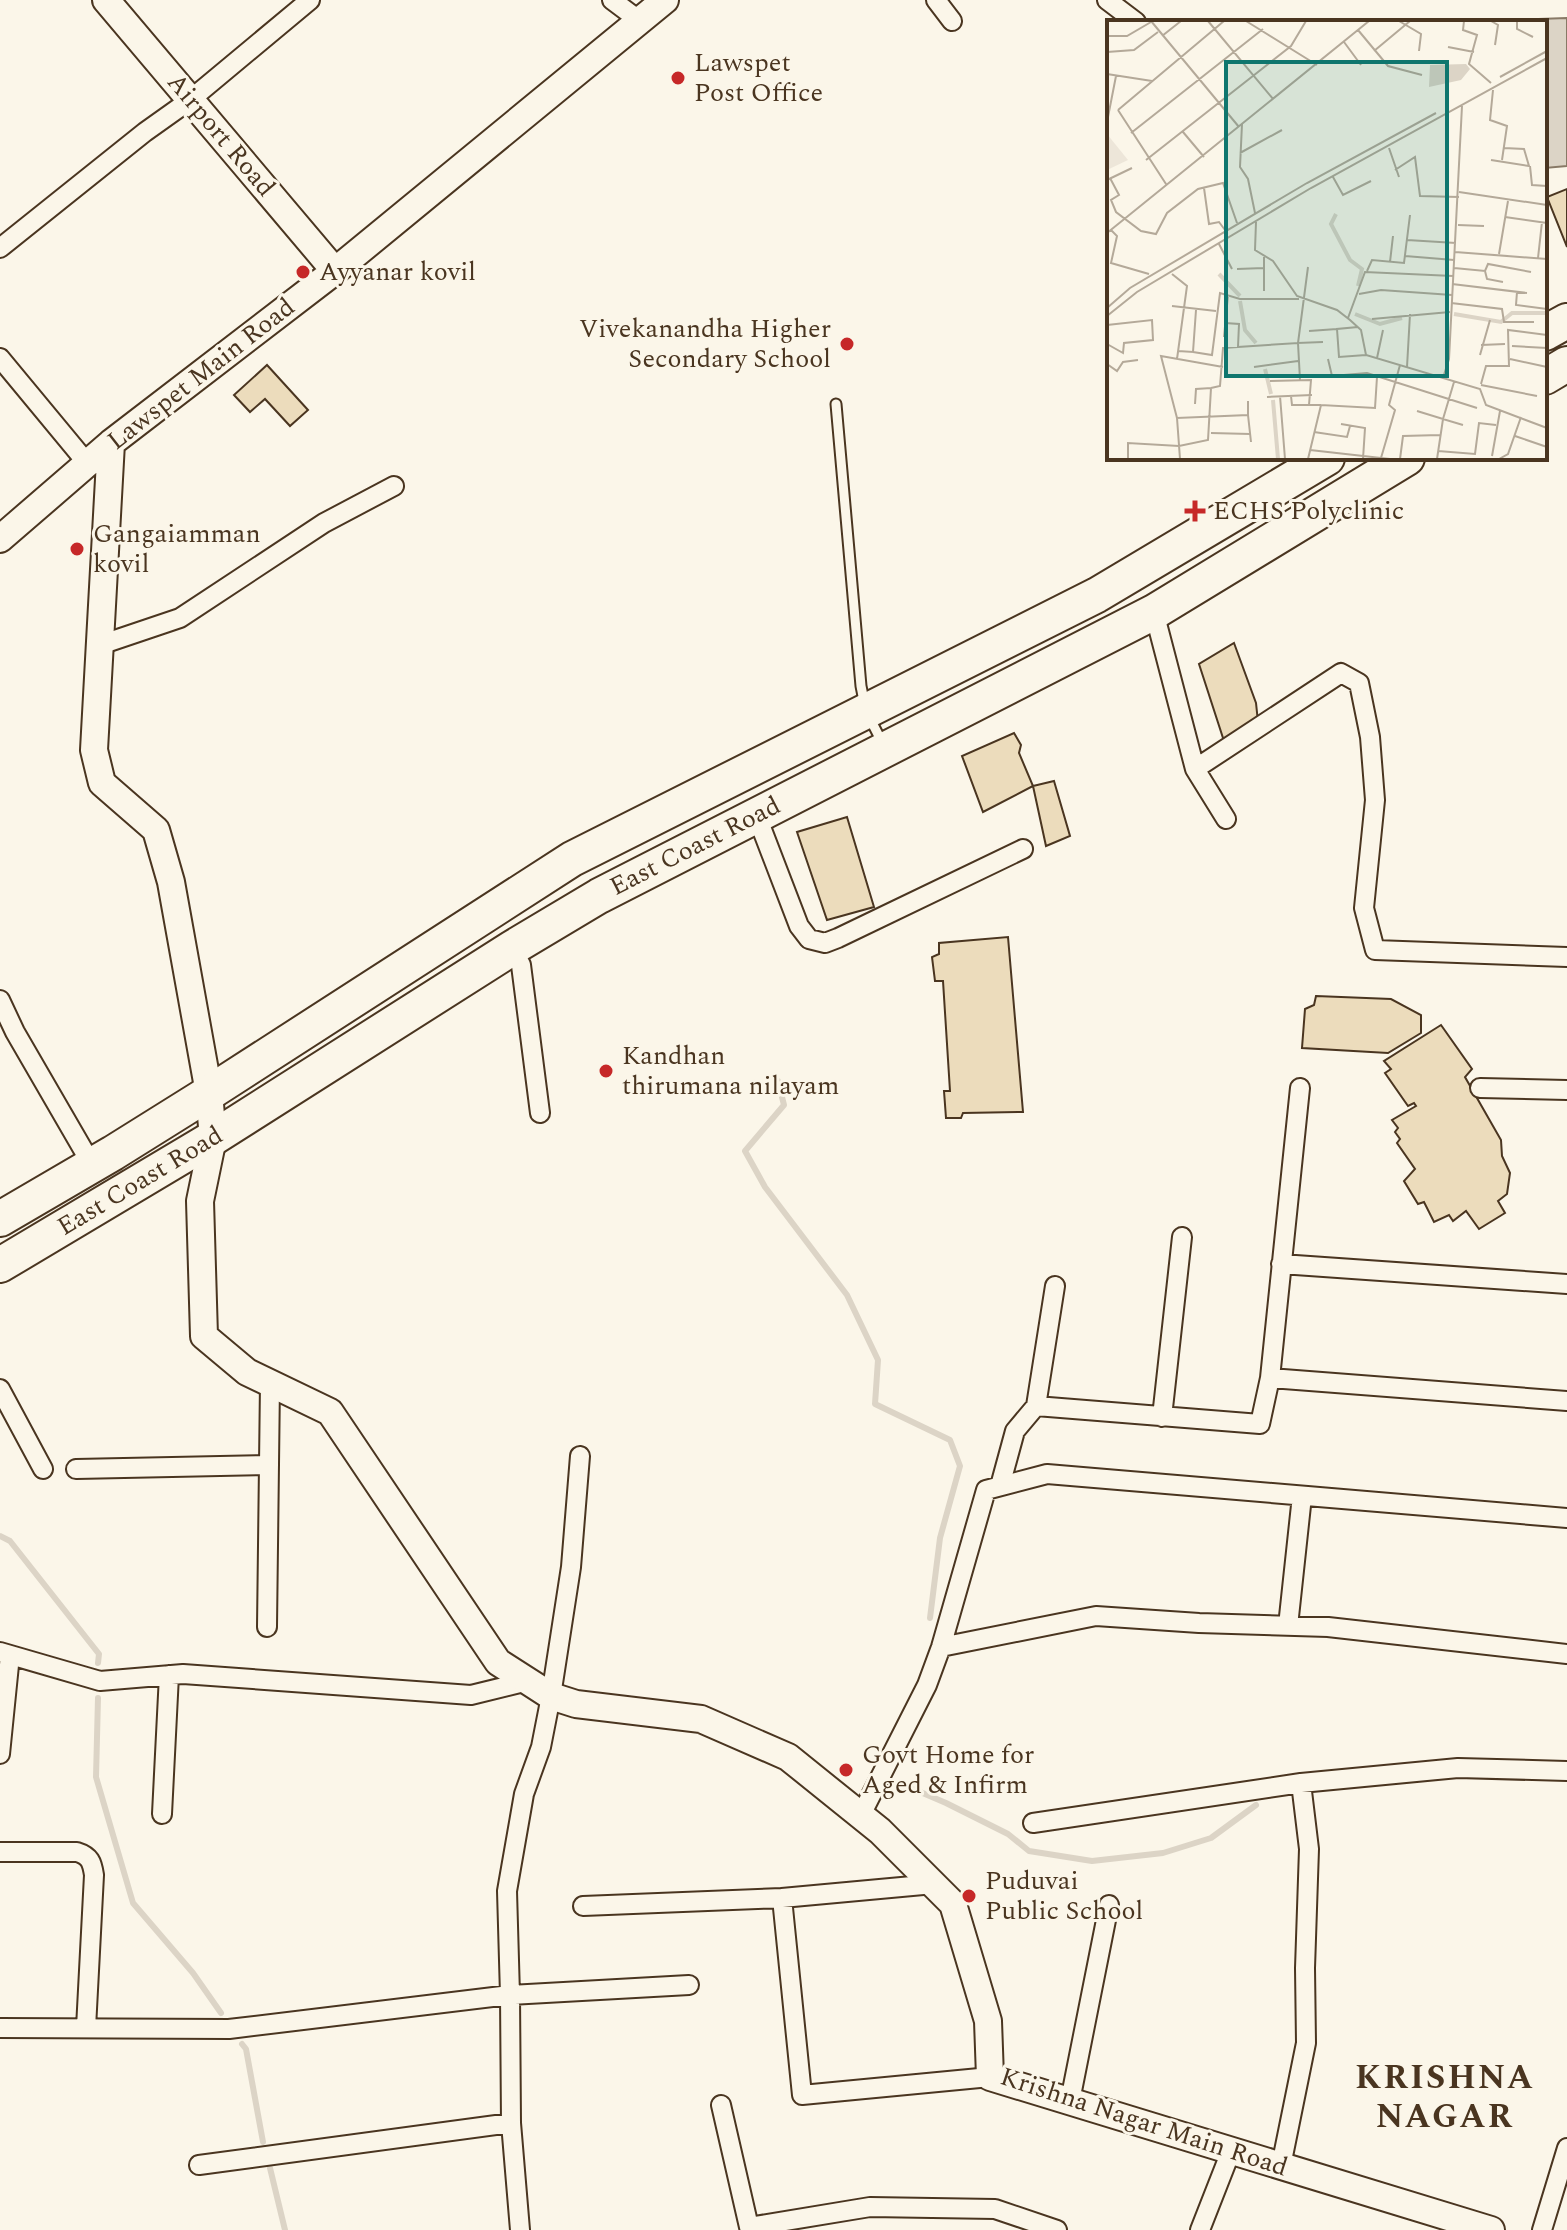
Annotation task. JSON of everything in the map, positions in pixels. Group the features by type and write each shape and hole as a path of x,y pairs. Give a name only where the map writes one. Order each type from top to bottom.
{"highway":[{"path":"1547,332 1567,321"},
{"path":"1547,376 1567,364"},
{"name":"East Coast Road","path":"1,1215 92,1165 209,1093 572,859 1097,595 1324,460"},
{"name":"East Coast Road","path":"0,1265 213,1138 599,896 1154,612 1404,460"}],"street":[{"name":"Airport Road","path":"106,0 335,271"},
{"path":"0,248 145,132 190,100 310,0"},
{"path":"612,0 640,21"},
{"name":"Lawspet Main Road","path":"0,539 111,443 335,271 665,0"},
{"path":"936,0 952,21"},
{"path":"1107,0 1133,20"},
{"path":"0,358 87,463"},
{"path":"111,443 94,750 102,783 156,830 171,882 209,1093 213,1138"},
{"path":"100,645 180,618 324,523 394,486"},
{"path":"1154,612 1195,769 1226,819"},
{"path":"1195,769 1341,673 1359,683 1370,737 1375,800 1364,908 1375,950 1567,957"},
{"path":"756,814 799,926 809,939 825,943 1023,849"},
{"path":"512,948 521,965 540,1113"},
{"path":"0,1000 15,1032 92,1165"},
{"path":"1036,1406 1260,1424 1270,1378 1300,1088"},
{"path":"1480,1088 1567,1090"},
{"name":"Krishna Nagar Main Road","path":"213,1138 200,1201 204,1336 247,1372 330,1412 498,1662 551,1696 576,1704 701,1719 788,1757 880,1831 953,1904 988,2021 990,2077 1491,2230"},
{"path":"1162,1417 1182,1237"},
{"path":"1281,1264 1567,1284"},
{"path":"1000,1486 1015,1431 1036,1406 1055,1286"},
{"path":"1270,1378 1567,1401"},
{"path":"267,1627 270,1383"},
{"path":"0,1389 43,1469"},
{"path":"520,2230 511,2123 507,1891 524,1794 541,1747 551,1696 571,1567 580,1456"},
{"path":"76,1469 269,1465"},
{"path":"861,1815 927,1685 986,1490 1047,1474 1567,1518"},
{"path":"1288,1626 1302,1496"},
{"path":"941,1647 1096,1616 1328,1627 1567,1654"},
{"path":"0,1754 5,1654 100,1681 183,1674 471,1695 528,1681"},
{"path":"162,1814 169,1675"},
{"path":"1033,1823 1301,1783 1458,1768 1567,1771"},
{"path":"1281,2166 1306,2043 1309,1849 1301,1783"},
{"path":"0,1852 77,1852 86,1855 92,1862 94,1875 86,2028"},
{"path":"583,1906 782,1898 934,1884"},
{"path":"782,1898 802,2095 990,2077"},
{"path":"1070,2101 1109,1905"},
{"path":"0,2028 229,2029 510,1995 689,1985"},
{"path":"721,2105 749,2227 870,2207 995,2209 1057,2230"},
{"path":"199,2165 511,2123"},
{"path":"1542,2230 1567,2148"},
{"path":"1200,2230 1231,2151"}],"lane":[{"path":"836,404 861,686 866,711 885,749"}],"shaded area":[{"path":"1567,18 1567,166 1547,168 1547,20 1506,20"}],"building":[{"path":"1567,189 1567,247 1547,197"},
{"path":"267,365 308,410 290,426 265,399 250,412 234,395"},
{"path":"1234,643 1256,703 1258,722 1224,741 1199,664"},
{"path":"1014,733 1021,745 1019,753 1033,786 983,812 962,756"},
{"path":"1054,781 1070,836 1046,846 1033,786"},
{"path":"847,817 874,907 827,920 797,832"},
{"path":"1008,937 1023,1112 963,1113 961,1118 946,1118 944,1091 950,1091 943,981 935,981 932,957 939,954 939,943"},
{"path":"1316,996 1391,999 1421,1015 1421,1033 1388,1053 1302,1048 1305,1009 1314,1005"},
{"path":"1441,1025 1472,1069 1465,1077 1501,1140 1502,1156 1510,1173 1507,1194 1498,1201 1505,1213 1479,1229 1466,1211 1453,1221 1449,1215 1434,1222 1424,1202 1418,1204 1404,1181 1415,1169 1397,1143 1400,1139 1395,1132 1398,1128 1392,1120 1416,1106 1414,1103 1408,1106 1385,1073 1391,1069 1384,1061"}],"waterway":[{"path":"778,1081 784,1105 745,1151 765,1187 847,1295 878,1360 875,1404 950,1440 960,1466 940,1538 930,1618"},
{"path":"0,1536 10,1541 99,1654 98,1663"},
{"path":"98,1698 96,1777 133,1903 193,1973 221,2013"},
{"path":"911,1788 1008,1834 1029,1851 1092,1861 1163,1853 1211,1838 1256,1805"},
{"path":"242,2044 246,2049 263,2142"},
{"path":"270,2168 285,2230"}],"place":[{"name":"Lawspet Post Office","path":"678,78"},
{"name":"Ayyanar kovil","path":"303,272"},
{"name":"Vivekanandha Higher Secondary School","path":"847,344"},
{"name":"ECHS Polyclinic","path":"1195,511"},
{"name":"Gangaiamman kovil","path":"77,549"},
{"name":"Kandhan thirumana nilayam","path":"606,1071"},
{"name":"Govt Home for Aged & Infirm","path":"846,1770"},
{"name":"Puduvai Public School","path":"969,1896"}],"district":[{"name":"KRISHNA NAGAR","path":"1445,2098"}]}
